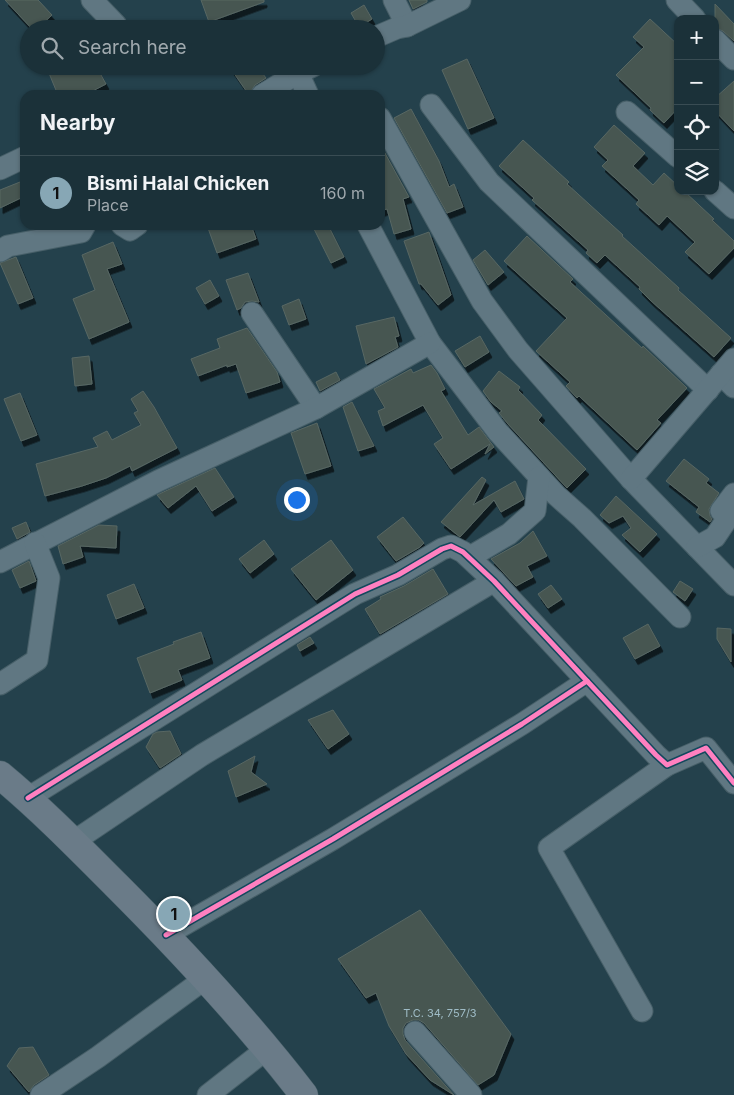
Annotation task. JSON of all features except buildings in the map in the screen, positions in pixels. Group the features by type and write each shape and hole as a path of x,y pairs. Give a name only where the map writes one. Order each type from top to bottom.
{"main road":[{"path":"0,775 28,798 166,935 268,1048 304,1095"}],"street":[{"path":"92,0 111,20"},
{"path":"394,0 407,26"},
{"path":"385,33 407,26 460,0"},
{"path":"677,0 691,15"},
{"path":"719,44 734,59"},
{"path":"271,90 297,75"},
{"path":"306,75 308,90"},
{"path":"431,105 489,182 724,377 631,479"},
{"path":"627,112 674,153"},
{"path":"385,127 482,301 518,350 631,479 734,585"},
{"path":"0,169 20,159"},
{"path":"719,195 734,208"},
{"path":"0,251 8,246 81,232 82,230"},
{"path":"371,230 430,343 498,432 539,477 680,617"},
{"path":"252,313 316,408"},
{"path":"0,562 158,481 316,408 430,343"},
{"path":"470,558 509,534 535,511 539,477"},
{"path":"697,547 715,537 729,516 721,511 734,494"},
{"path":"0,684 37,660 49,578 35,543"},
{"path":"28,798 355,594 398,575 442,549 451,546 470,558 494,581 667,765"},
{"path":"73,842 202,755 494,581"},
{"path":"166,935 333,839 522,724 587,681"},
{"path":"642,1011 549,848 667,765 706,748 734,783"},
{"path":"41,1095 98,1057 206,978"},
{"path":"415,1032 471,1095"},
{"path":"208,1095 268,1048"}],"cycle path":[{"path":"28,798 355,594 398,575 442,549 451,546 463,552 494,581 587,681"},
{"path":"166,935 333,839 522,724 587,681 667,765 706,748 734,783"}],"place":[{"name":"Bismi Halal Chicken","path":"174,914"}]}
